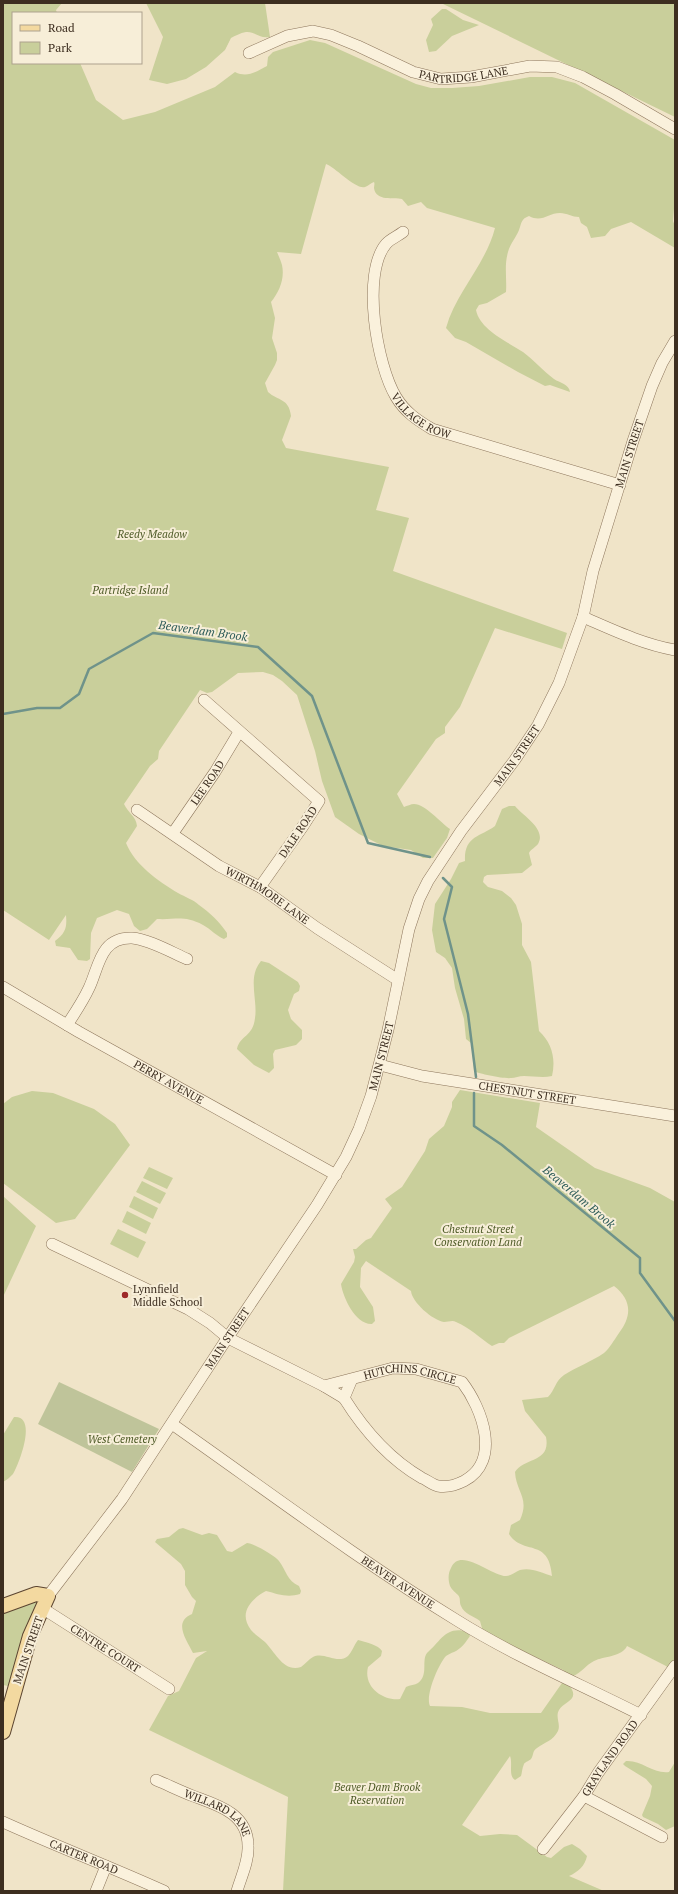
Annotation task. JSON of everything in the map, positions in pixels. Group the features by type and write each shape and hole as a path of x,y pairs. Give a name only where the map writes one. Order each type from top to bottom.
{"main road":[{"path":"3,1606 35,1594 48,1596"},
{"name":"MAIN STREET","path":"3,1732 8,1693 30,1636 48,1596"}],"street":[{"name":"PARTRIDGE LANE","path":"249,53 287,36 313,31 331,35 358,46 413,72 441,79 471,77 530,66 557,67 583,77 675,129"},
{"name":"VILLAGE ROW","path":"403,232 386,244 376,265 373,283 373,316 385,373 395,397 408,414 432,429 620,485"},
{"name":"MAIN STREET","path":"48,1596 122,1499 172,1424 336,1175 359,1129 380,1065 409,929 422,893 461,831 514,761 538,725 559,683 582,618 588,588 633,441 652,386 675,341"},
{"path":"582,618 629,638 675,650"},
{"path":"204,700 240,732"},
{"name":"DALE ROAD","path":"240,732 319,801 260,887"},
{"name":"LEE ROAD","path":"174,833 240,732"},
{"name":"WIRTHMORE LANE","path":"137,810 174,833 219,866 260,887 317,928 398,980"},
{"path":"67,1025 90,986 100,956 105,949 114,942 131,938 141,940 187,959"},
{"name":"PERRY AVENUE","path":"3,987 67,1025 336,1175"},
{"name":"CHESTNUT STREET","path":"380,1065 422,1076 675,1116"},
{"path":"52,1244 188,1309 210,1323 228,1338"},
{"name":"HUTCHINS CIRCLE","path":"228,1338 324,1386 344,1398 356,1417 383,1449 410,1471 436,1486 447,1487 457,1484 472,1476 482,1464 486,1440 481,1417 472,1397 462,1382 416,1369 393,1368 324,1386"},
{"name":"HUTCHINS CIRCLE","path":"344,1398 352,1379"},
{"name":"BEAVER AVENUE","path":"172,1424 385,1575 459,1622 547,1669 641,1715"},
{"name":"CENTRE COURT","path":"42,1608 169,1689"},
{"name":"GRAYLAND ROAD","path":"543,1849 584,1796 598,1773 675,1666"},
{"name":"WILLARD LANE","path":"156,1780 219,1805 234,1815 241,1824 246,1834 248,1846 246,1860 237,1891"},
{"path":"584,1796 662,1837"},
{"name":"CARTER ROAD","path":"3,1822 72,1853 164,1891"},
{"path":"96,1891 106,1866"}],"green space":[{"name":"Reedy Meadow","path":"3,3 62,3 56,10 57,12 12,12 12,64 80,64 96,100 123,120 155,112 215,87 235,72 239,74 247,74 255,72 267,66 268,57 273,52 310,40 325,43 416,84 431,88 479,86 530,77 552,77 575,83 675,140 675,196 673,221 675,226 675,248 631,222 611,229 605,236 591,238 587,227 581,223 579,217 560,213 541,218 529,216 524,218 522,221 508,252 506,267 506,292 487,303 479,305 476,310 483,324 495,335 531,358 550,376 566,385 570,392 550,385 545,386 466,342 455,338 446,328 457,302 485,254 495,228 427,208 421,202 408,206 402,199 382,197 375,192 374,182 365,187 361,187 351,182 335,169 326,164 301,254 277,252 282,265 283,275 279,290 271,302 275,318 272,338 277,353 277,360 265,383 268,392 285,403 290,410 291,416 282,440 286,448 389,467 376,510 409,518 393,571 567,633 562,649 495,628 460,707 445,727 445,733 436,739 397,794 404,807 413,804 423,807 450,829 447,838 433,858 423,858 411,850 383,846 359,834 335,817 322,781 315,751 297,695 273,675 263,672 238,673 212,692 207,693 200,690 159,751 158,759 150,766 124,804 134,817 137,826 126,843 135,858 155,878 207,911 221,925 227,933 227,937 224,939 209,928 185,919 157,919 147,929 140,931 134,926 129,914 117,910 97,918 91,933 90,959 87,961 78,960 70,948 56,946 55,941 65,930 66,915 49,940 3,910"},
{"path":"146,3 265,3 270,37 263,37 249,32 242,33 231,38 225,50 206,67 186,79 167,84 149,80 163,37"},
{"path":"441,3 675,3 675,117"},
{"path":"442,9 446,9 463,20 479,25 452,36 436,51 429,52 426,40 433,25 431,19"},
{"path":"509,806 515,806 537,828 539,833 540,838 538,844 529,853 532,865 522,873 487,875 484,877 483,882 488,887 502,891 511,898 516,905 522,924 522,945 531,962 539,1031 550,1046 553,1057 552,1076 549,1077 524,1076 508,1078 486,1075 474,1071 472,1047 471,1043 466,1039 464,1019 455,988 452,968 445,958 436,952 432,930 435,904 459,863 465,861 465,853 470,842 474,838 495,826 502,809"},
{"path":"261,961 269,963 298,982 300,986 299,991 294,994 288,1010 291,1019 302,1030 302,1039 296,1045 275,1050 273,1054 274,1068 269,1073 254,1065 237,1049 254,1024 256,1011 254,981 257,967"},
{"name":"Chestnut Street Conservation Land","path":"460,1090 540,1103 536,1127 595,1168 650,1188 675,1202 675,1674 666,1666 627,1646 625,1650 617,1654 594,1661 576,1675 568,1675 563,1670 483,1632 480,1621 462,1609 459,1596 450,1586 450,1570 455,1562 461,1560 476,1564 500,1575 511,1575 520,1570 528,1569 552,1576 550,1564 546,1556 541,1551 515,1541 509,1534 511,1525 520,1520 524,1506 515,1472 519,1467 541,1456 545,1451 546,1445 546,1437 525,1411 522,1400 548,1397 561,1377 604,1353 623,1327 628,1314 627,1303 624,1297 614,1286 509,1338 504,1343 499,1343 492,1346 461,1324 453,1321 439,1321 434,1318 423,1310 415,1300 411,1291 366,1261 361,1268 360,1287 373,1307 375,1321 372,1324 366,1323 351,1310 344,1296 341,1284 354,1262 355,1257 353,1249 356,1249 366,1240 371,1238 392,1208 385,1199 402,1187 425,1151 429,1139 444,1126 452,1107 452,1102"},
{"path":"32,1091 53,1093 94,1109 115,1124 130,1145 75,1219 56,1223 3,1183 3,1104 12,1097"},
{"path":"149,1167 173,1178 167,1189 143,1178"},
{"path":"142,1181 166,1193 160,1204 136,1192"},
{"path":"3,1196 36,1226 3,1297"},
{"path":"134,1196 158,1208 153,1219 129,1207"},
{"path":"127,1211 151,1223 146,1234 122,1222"},
{"path":"118,1229 146,1242 138,1258 110,1244"},
{"name":"West Cemetery","path":"59,1382 159,1429 132,1472 38,1424"},
{"path":"14,1417 21,1418 25,1424 25,1441 13,1474 3,1482 3,1435"},
{"name":"Beaver Dam Brook Reservation","path":"183,1528 202,1535 209,1533 217,1535 227,1551 232,1552 247,1543 259,1547 277,1559 289,1578 299,1586 301,1591 300,1594 291,1596 266,1591 251,1602 246,1612 247,1624 251,1630 265,1642 280,1660 290,1667 301,1667 317,1656 335,1659 344,1658 348,1656 358,1640 375,1645 382,1651 381,1656 368,1667 368,1681 371,1686 387,1698 400,1699 406,1687 417,1684 421,1680 424,1672 425,1656 427,1653 444,1635 449,1632 460,1630 468,1632 470,1636 457,1651 446,1656 439,1666 429,1695 430,1706 462,1707 490,1713 541,1713 562,1683 568,1684 572,1689 573,1697 559,1710 559,1728 556,1734 535,1749 531,1759 524,1764 521,1776 515,1780 511,1772 510,1756 462,1825 480,1836 500,1834 517,1835 547,1857 551,1858 564,1847 572,1844 587,1856 585,1863 581,1868 569,1876 604,1891 283,1891 288,1797 149,1730 168,1696 179,1691 196,1658 207,1651 193,1653 183,1631 183,1622 186,1617 192,1614 196,1601 185,1585 185,1571 181,1564 155,1542 157,1539 169,1537 179,1529"},
{"path":"38,1601 12,1679 8,1686 3,1685 3,1612"},
{"path":"626,1761 632,1761 663,1772 669,1772 675,1762 675,1826 666,1830 658,1824 643,1817 642,1815 650,1796 652,1786 646,1779 625,1766 623,1764"}],"waterway":[{"name":"Beaverdam Brook","path":"3,714 37,708 60,708 79,694 89,669 153,633 258,647 312,696 368,843 430,857"},
{"name":"Beaverdam Brook","path":"443,878 452,887 444,919 468,1014 476,1077"},
{"name":"Beaverdam Brook","path":"474,1093 474,1126 502,1145 640,1258 640,1273 675,1321"}],"place":[{"name":"Lynnfield Middle School","path":"125,1295"}],"park label":[{"name":"Partridge Island","path":"130,590"}]}
